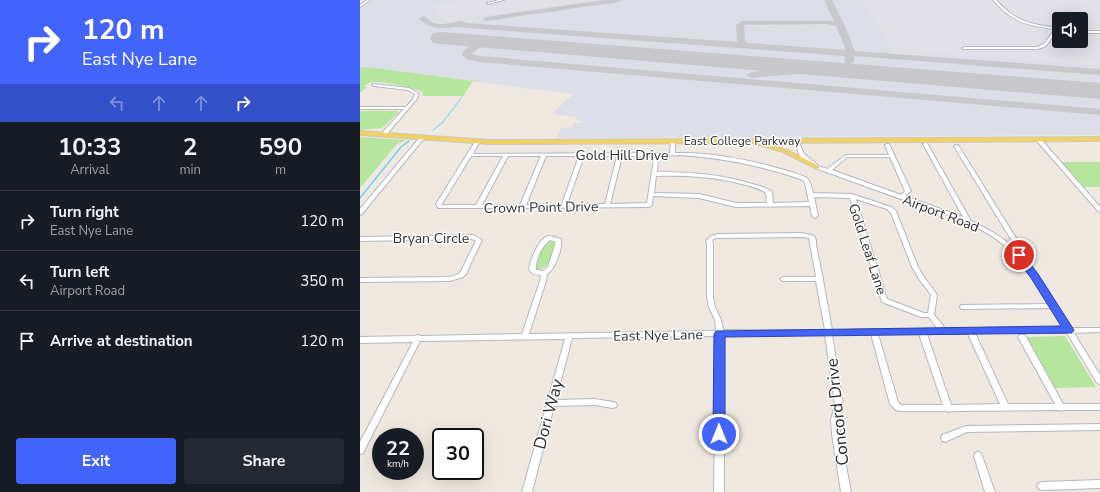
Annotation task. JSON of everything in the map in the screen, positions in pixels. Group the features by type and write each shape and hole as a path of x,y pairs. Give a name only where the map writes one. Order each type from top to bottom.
{"main road":[{"name":"East College Parkway","path":"360,133 478,141 534,142 1100,139"},
{"path":"744,141 776,148 818,167"}],"street":[{"path":"360,6 368,0"},
{"path":"488,3 503,0"},
{"path":"994,0 1018,19 1052,28"},
{"path":"1088,32 1100,32"},
{"path":"964,48 1038,48 1045,45 1052,36"},
{"path":"374,85 414,91 417,96 384,134"},
{"path":"360,108 407,108"},
{"path":"360,212 423,137"},
{"path":"1038,139 1100,210"},
{"path":"469,155 478,141"},
{"path":"672,154 673,141"},
{"name":"Airport Road","path":"796,141 802,155 818,167 968,222 991,233 1014,250 1035,276 1100,381"},
{"path":"925,144 968,222"},
{"path":"887,145 908,191 901,197"},
{"path":"956,146 1018,246 1014,250"},
{"path":"659,154 656,159 651,194 699,196 736,204 812,204"},
{"name":"Gold Hill Drive","path":"469,155 544,156 672,154 728,158 772,168 805,179 808,183 815,216"},
{"name":"Crown Point Drive","path":"469,155 438,206 441,208 649,205 651,194"},
{"path":"564,206 582,155"},
{"path":"607,206 620,155"},
{"path":"478,207 506,156"},
{"path":"522,207 544,156"},
{"path":"828,171 846,156 892,156"},
{"path":"654,174 702,175 732,179 766,190 768,192 770,204"},
{"name":"Gold Leaf Lane","path":"811,195 852,196 888,208 894,212 915,266 921,278 934,295 931,315 923,315 884,300 852,196"},
{"name":"Concord Drive","path":"720,334 718,320 712,307 710,297 709,240 713,237 720,236 799,235 812,237 839,400 835,420 836,434 846,492"},
{"name":"Bryan Circle","path":"360,239 473,237 479,240 465,272 457,278 450,280 360,280"},
{"path":"549,238 556,238 560,240 560,243 552,267 544,273 534,272 532,270 533,266 542,243 549,238"},
{"path":"525,337 543,281 544,273"},
{"path":"782,279 820,279"},
{"path":"963,307 1053,306"},
{"path":"931,315 942,331"},
{"name":"East Nye Lane","path":"360,340 828,332 1100,330"},
{"path":"922,331 949,409"},
{"path":"874,332 896,407 949,409 1100,408"},
{"path":"971,332 1006,408"},
{"path":"719,492 720,334"},
{"name":"Dori Way","path":"527,492 568,336"},
{"path":"1022,337 1061,408"},
{"path":"360,450 418,338"},
{"path":"551,403 595,402 613,405"},
{"path":"945,438 966,429 1100,427"},
{"path":"978,456 990,492"},
{"path":"1042,486 1100,484"}],"shaded area":[{"path":"373,0 455,0 452,3 443,3 435,8 444,21 594,0 862,0 893,50 1100,65 1100,135 559,138 558,136 561,128 573,127 574,123 580,123 581,121 576,120 576,117 552,114 573,94 360,67 360,8"},
{"path":"455,0 594,0 444,21 435,9 443,3 452,3"},
{"path":"862,0 1100,0 1100,65 893,50"}],"green space":[{"path":"360,67 473,81 463,96 423,96 422,92 419,90 379,82 372,82 368,84 364,87 367,87 360,93"},
{"path":"360,111 399,112 382,128 360,130"},
{"path":"360,137 406,140 397,144 360,188"},
{"path":"1061,162 1100,162 1100,187 1084,187"},
{"path":"547,241 555,244 551,257 545,267 537,269 535,266 543,244"},
{"path":"1065,336 1096,387 1055,388 1027,337"}],"waterway":[{"path":"433,130 442,123 462,97"},
{"path":"360,198 401,147 409,141"}],"taxiway":[{"path":"486,19 619,0"},
{"path":"828,0 839,24"},
{"path":"423,18 426,22 435,26 456,24"},
{"path":"747,45 741,43 740,25 742,23 827,22 839,24"},
{"path":"456,24 462,23"},
{"path":"456,24 850,53"},
{"path":"839,24 851,49 850,53"},
{"path":"497,42 480,44 467,52 467,55 480,59 1100,112"},
{"path":"849,62 850,53"},
{"path":"850,53 1100,72"},
{"path":"751,75 818,69 898,75"},
{"path":"1059,87 1100,90"}],"runway":[{"path":"441,38 1100,91"}],"route":[{"path":"719,434 718,346 720,334 942,331 1012,332 1068,330 1035,276 1019,255"}]}
